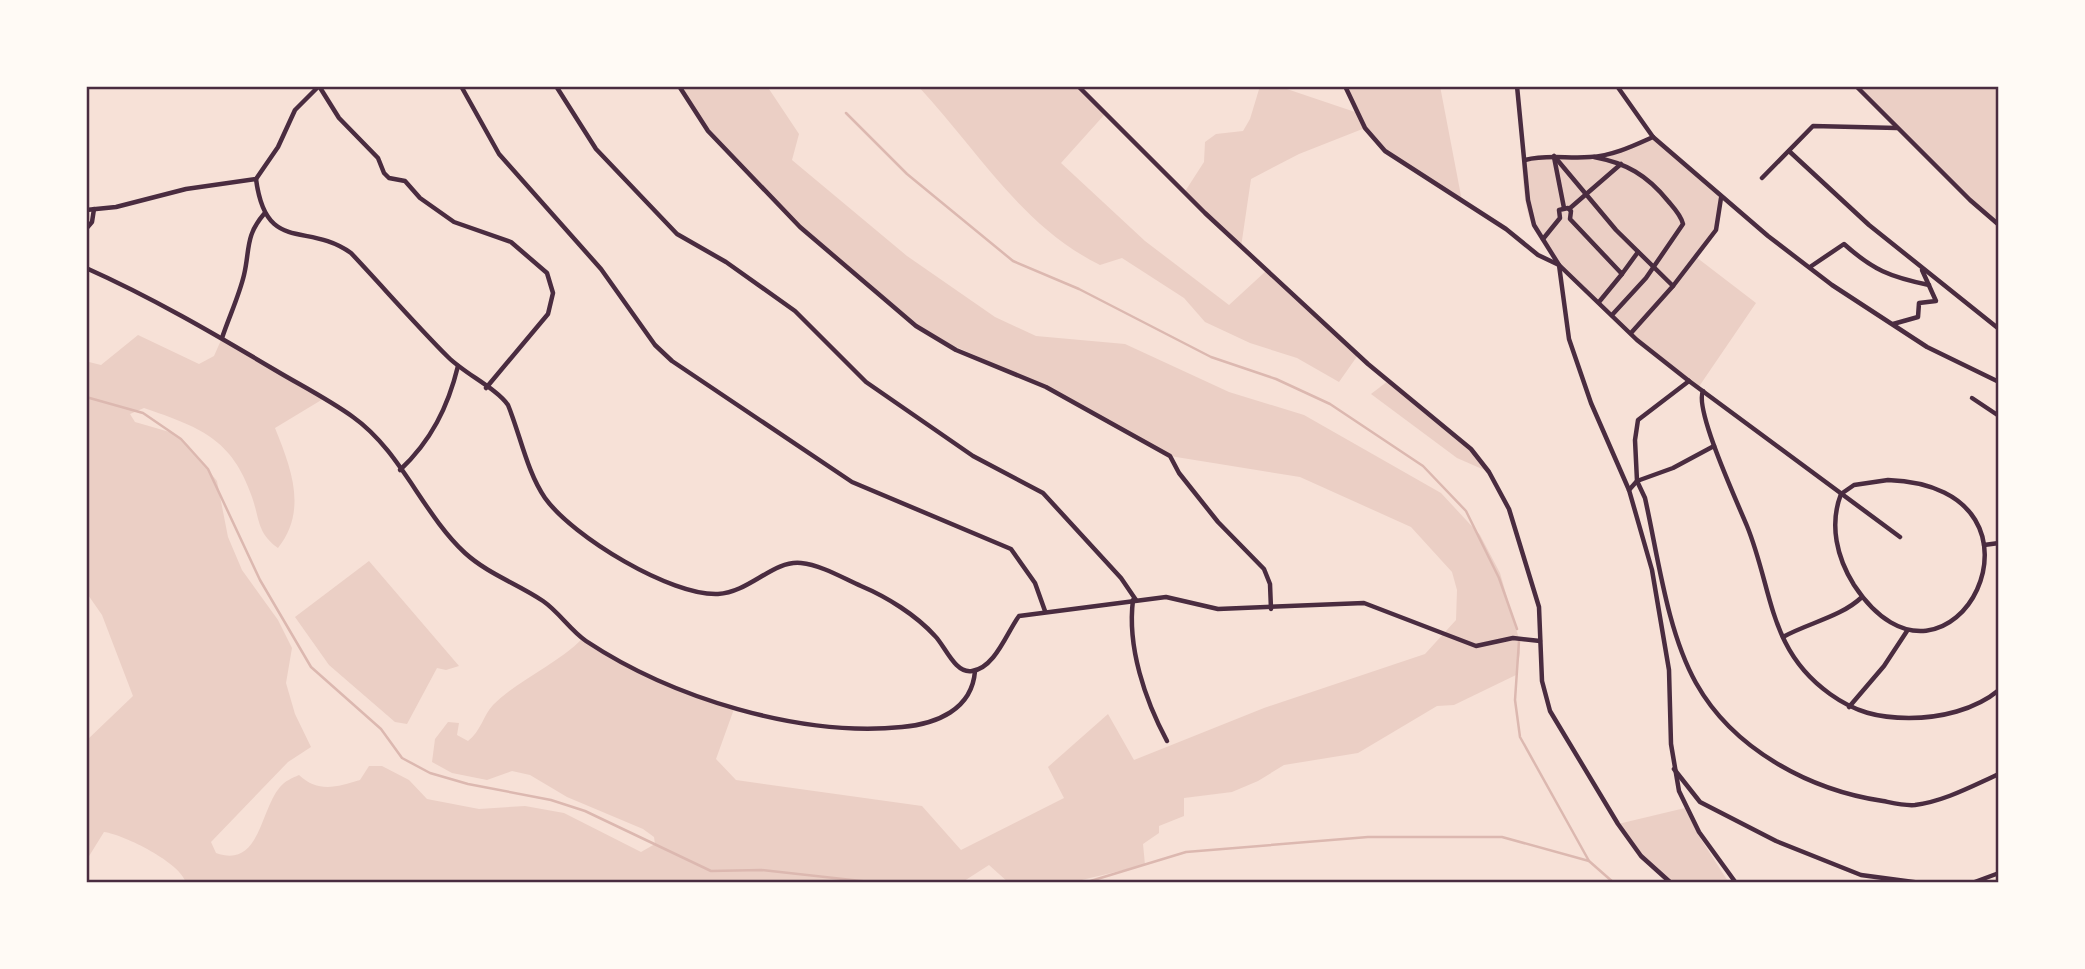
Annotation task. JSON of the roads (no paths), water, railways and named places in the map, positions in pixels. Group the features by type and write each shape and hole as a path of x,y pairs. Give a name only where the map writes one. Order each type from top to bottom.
{"street":[{"path":"86,210 116,207 186,189 256,179 278,147 295,110 319,86 339,118 378,158 389,178 405,181 420,198 454,222 511,242 547,273 553,293 548,314 486,388"},
{"path":"461,86 499,154 601,269 655,345 672,361 852,482 1011,549 1035,583 1045,611"},
{"path":"556,86 596,149 677,234 726,262 795,311 866,382 973,456 1043,493 1131,590 1135,600 1133,641 1152,713 1167,741"},
{"path":"679,86 708,131 800,227 915,326 956,350 1046,387 1170,456 1179,473 1219,522 1264,569 1269,584 1271,609"},
{"path":"1078,86 1205,213 1322,323 1471,449 1489,472 1509,509 1539,607 1542,681 1549,712 1618,824 1641,856 1671,883"},
{"path":"1345,86 1365,128 1385,151 1506,229 1538,255 1559,265"},
{"path":"1517,86 1534,225 1559,265 1631,333 1689,381 1900,537"},
{"path":"1617,86 1653,138 1721,198 1810,267 1927,347 1999,382"},
{"path":"1856,86 1999,225"},
{"path":"1762,178 1814,126 1897,128"},
{"path":"1594,157 1628,149 1653,138"},
{"path":"1789,151 1869,225 1999,329"},
{"path":"1525,160 1554,156 1594,157 1622,163 1642,174 1682,219 1683,224 1654,266 1612,315"},
{"path":"1554,156 1638,252 1673,286"},
{"path":"1554,156 1570,219 1622,274"},
{"path":"1543,239 1560,218 1559,210 1567,209 1586,195 1622,163"},
{"path":"256,179 264,214 279,227 340,246 351,253 458,366 508,405 545,498 615,559 696,591 717,594 747,588 777,568 802,563 889,599 935,635 959,667 975,671"},
{"path":"1631,333 1673,286 1716,230 1721,198"},
{"path":"86,229 92,222 94,209"},
{"path":"222,338 244,275 246,246 256,223 264,214"},
{"path":"1810,267 1844,244 1867,264 1891,277 1929,285"},
{"path":"1599,302 1638,252"},
{"path":"1559,265 1569,339 1591,403 1629,489 1652,570 1669,670 1674,769 1679,791 1699,832 1736,883"},
{"path":"1893,324 1918,317 1919,303 1936,301 1920,266"},
{"path":"86,268 126,286 222,338 351,416 372,432 465,553 548,604 582,639 641,672 734,709 817,725 875,729 937,720 954,710 971,691 975,671 991,659 1019,616 1166,597 1218,609 1271,609 1368,603 1476,646 1508,639 1540,641"},
{"path":"400,470 422,450 441,417 458,366"},
{"path":"1689,381 1638,420 1634,440 1637,481 1645,498 1670,607 1695,681 1722,721 1738,736 1784,766 1824,786 1865,799 1899,804 1939,801 1999,774"},
{"path":"1703,391 1701,401 1714,446 1749,531 1770,604 1793,660 1805,675 1849,707 1887,718 1916,718 1972,707 1999,690"},
{"path":"1972,398 1999,416"},
{"path":"1629,489 1637,481 1673,468 1714,446"},
{"path":"1888,480 1914,481 1944,492 1967,509 1984,545 1985,568 1973,602 1959,616 1931,630 1907,631 1862,597 1847,574 1837,547 1834,521 1841,494 1854,485 1888,480"},
{"path":"1984,545 1999,543"},
{"path":"1783,637 1809,623 1832,616 1862,597"},
{"path":"1849,707 1884,666 1907,631"},
{"path":"1674,769 1700,802 1776,841 1861,875 1921,883"},
{"path":"1972,883 1999,873"}],"waterway":[{"path":"846,113 907,174 1013,261 1079,289 1211,357 1276,379 1330,404 1423,466 1466,511 1499,578 1517,629"},
{"path":"86,397 143,413 181,439 208,469 260,580 311,667 381,729 402,758 430,773 468,784 551,800 585,811 711,871 761,870 879,883"},
{"path":"1519,641 1515,700 1520,737 1589,861"},
{"path":"1084,883 1186,852 1368,837 1502,837 1589,861 1614,883"}]}
